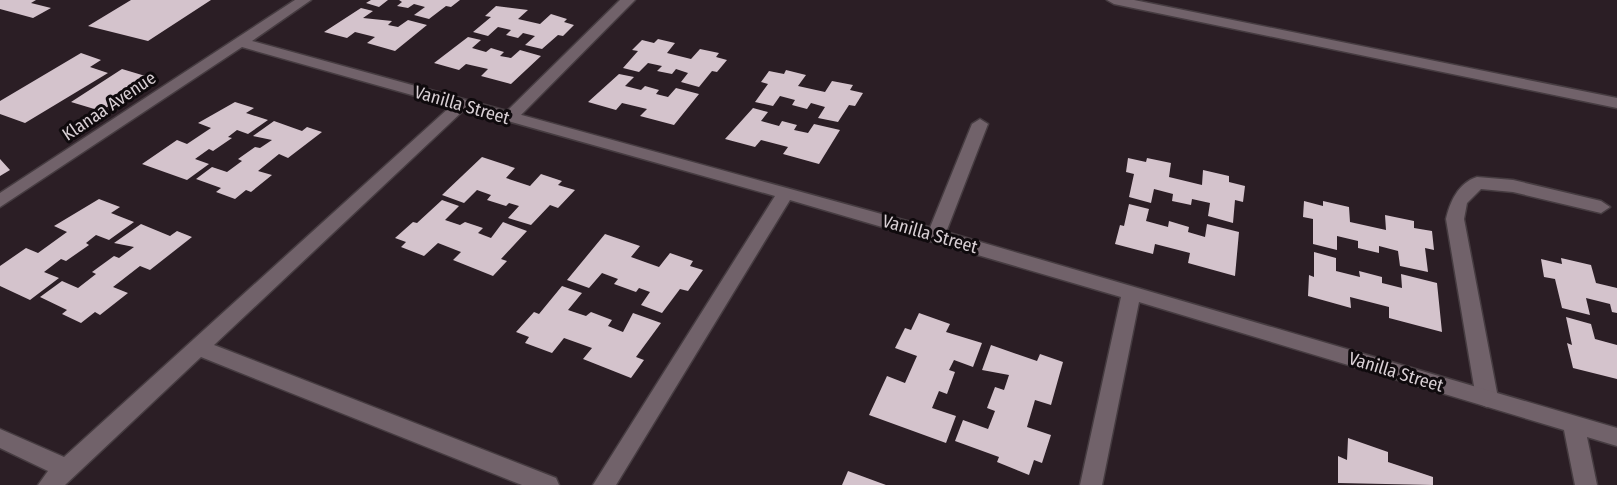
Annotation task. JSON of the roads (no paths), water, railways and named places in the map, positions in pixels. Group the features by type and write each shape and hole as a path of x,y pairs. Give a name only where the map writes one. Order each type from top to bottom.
{"street":[{"name":"Klanaa Avenue","path":"0,201 304,0"},
{"path":"509,118 628,0"},
{"path":"1114,0 1617,103"},
{"name":"Vanilla Street","path":"240,42 936,235 1617,437"},
{"path":"49,485 461,105"},
{"path":"936,235 980,124"},
{"path":"1487,398 1455,219 1459,201 1477,183 1513,186 1601,207"},
{"path":"604,485 785,194"},
{"path":"1091,485 1131,293"},
{"path":"198,347 548,485"},
{"path":"1573,424 1586,485"},
{"path":"0,438 66,469"}]}
